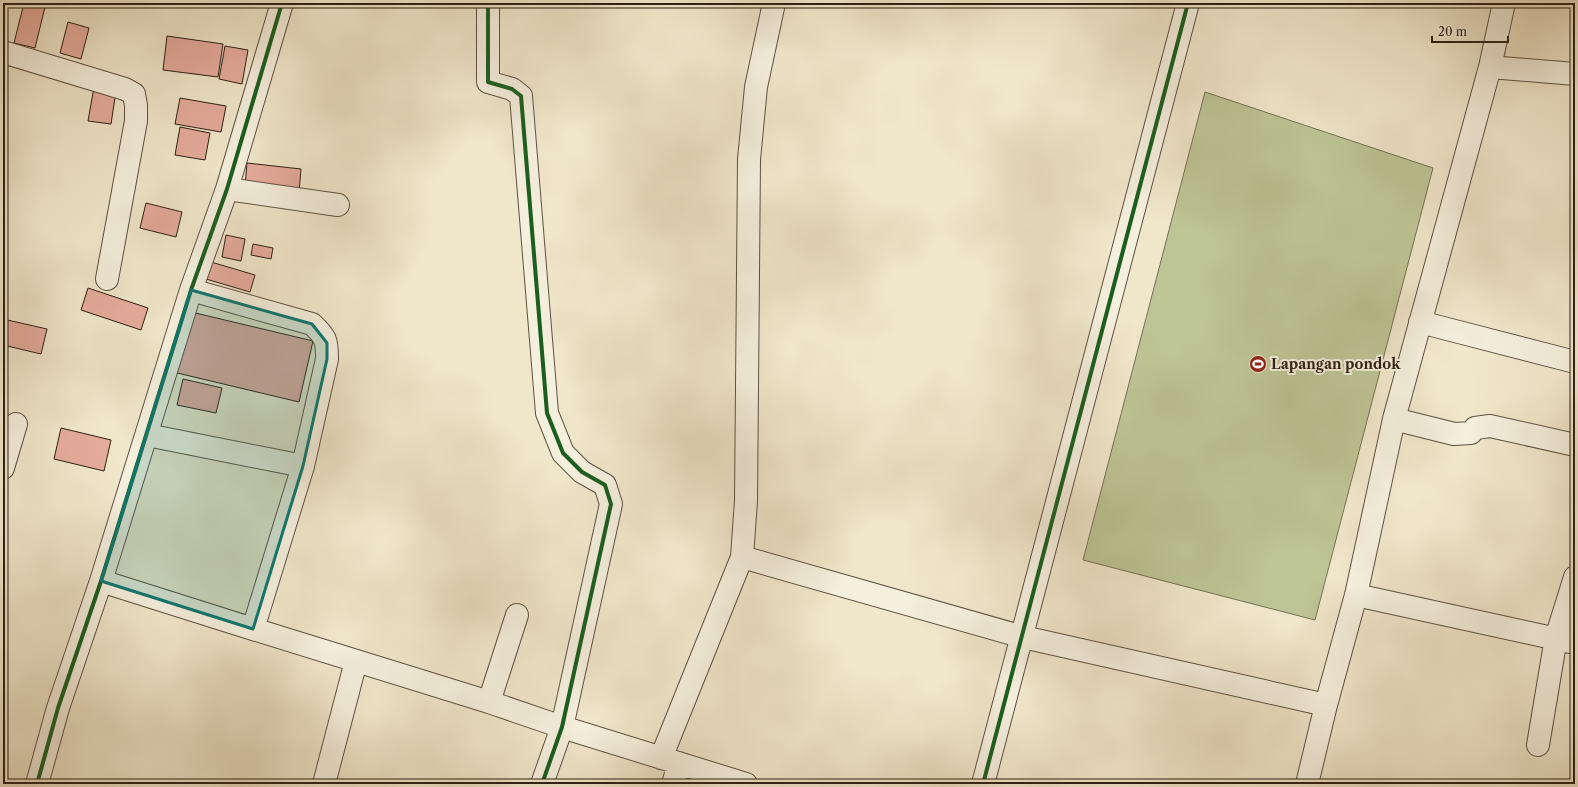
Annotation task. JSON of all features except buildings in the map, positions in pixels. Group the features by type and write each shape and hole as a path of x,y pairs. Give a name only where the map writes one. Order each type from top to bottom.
{"street":[{"path":"37,784 58,708 101,581 191,290 227,189 282,3"},
{"path":"488,3 488,82 512,88 521,96 547,413 563,453 582,472 605,485 611,504 562,727 542,784"},
{"path":"673,784 670,760 742,557 746,501 749,159 756,87 774,3"},
{"path":"983,784 1188,3"},
{"path":"1307,784 1326,705 1356,595 1394,419 1490,67 1504,3"},
{"path":"3,52 125,89 134,94 136,121 107,280"},
{"path":"1490,67 1575,74"},
{"path":"227,189 338,206"},
{"path":"191,290 312,324 324,335 327,343 327,359 303,466 253,630"},
{"path":"1420,322 1575,362"},
{"path":"1394,419 1454,434 1471,433 1476,428 1490,426 1575,445"},
{"path":"3,468 16,424"},
{"path":"147,435 303,466"},
{"path":"742,557 1022,638 1326,705"},
{"path":"1538,745 1566,640 1575,577"},
{"path":"101,581 746,784"},
{"path":"1356,595 1566,640"},
{"path":"489,702 517,615"},
{"path":"325,780 356,661"}],"highlighted area":[{"path":"191,290 312,324 327,343 327,359 303,466 253,629 101,581"}],"green space":[{"name":"Lapangan pondok","path":"1205,92 1433,168 1315,620 1083,560"}],"cycle path":[{"path":"37,784 58,708 101,581 191,290 227,189 282,3"},
{"path":"488,3 488,82 512,89 521,96 547,413 563,453 582,472 605,485 611,504 562,727 542,784"},
{"path":"983,784 1188,3"}],"place":[{"name":"Lapangan pondok","path":"1258,364"}]}
